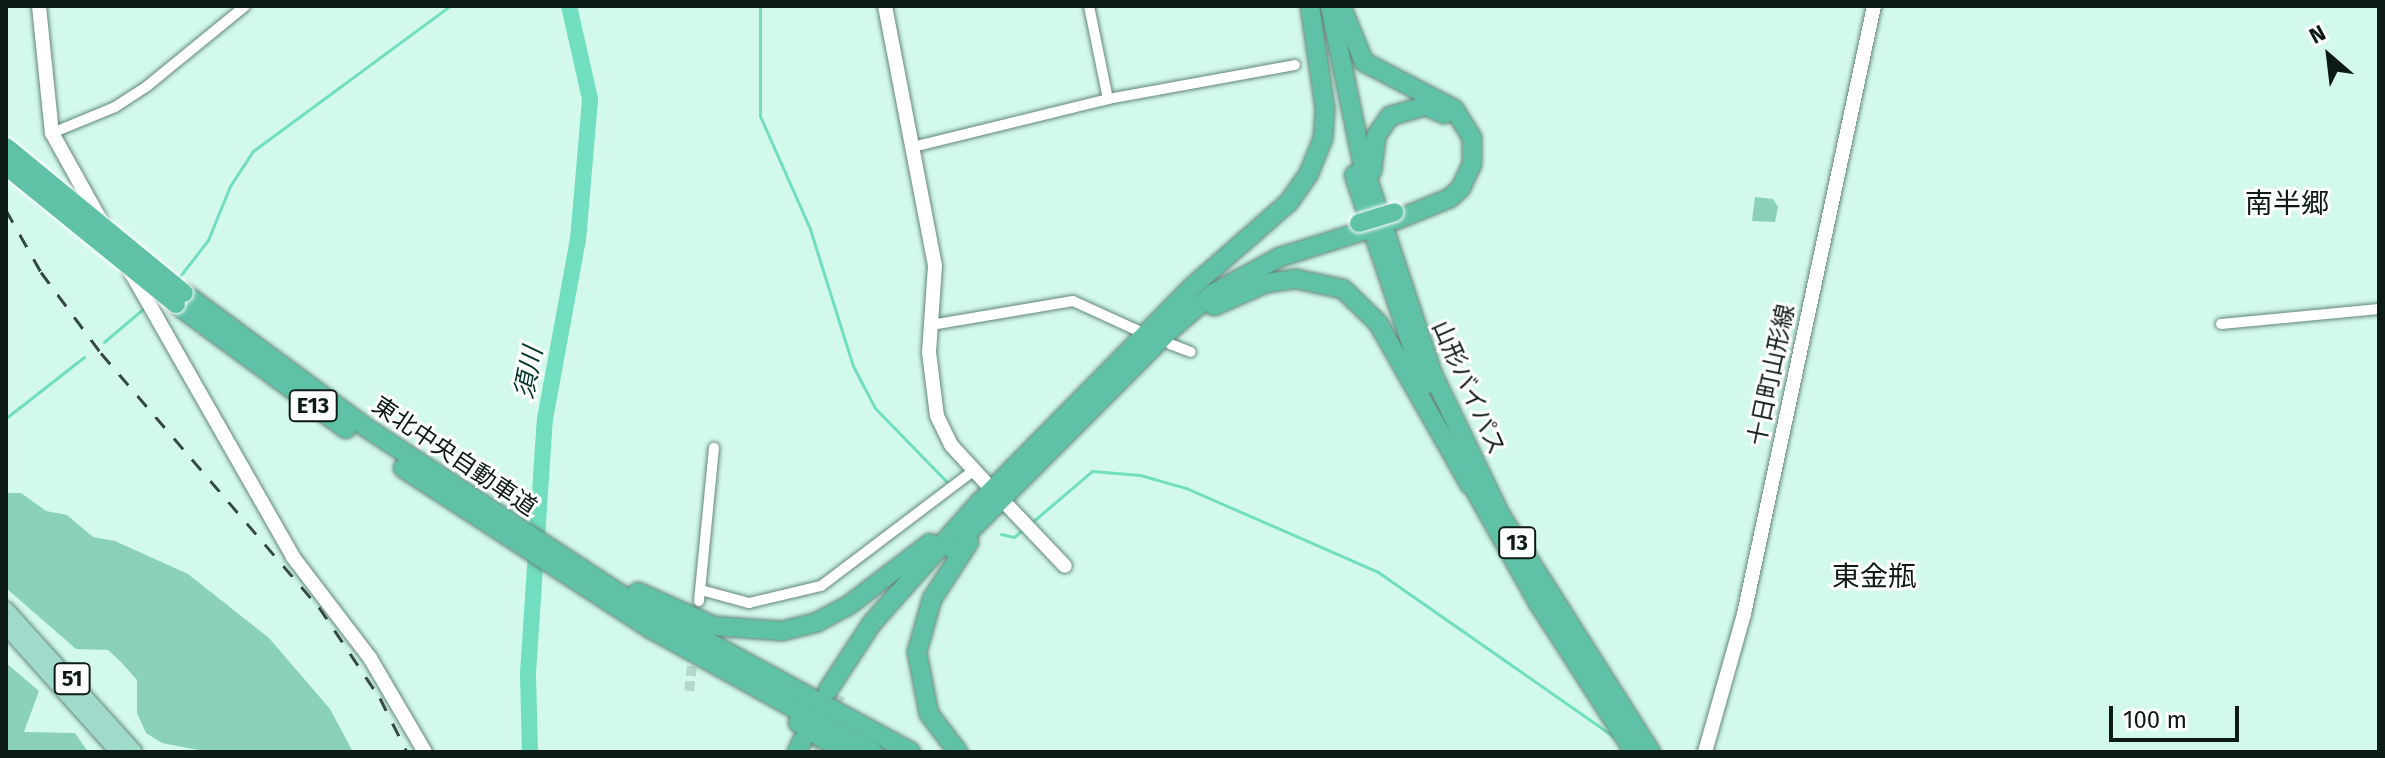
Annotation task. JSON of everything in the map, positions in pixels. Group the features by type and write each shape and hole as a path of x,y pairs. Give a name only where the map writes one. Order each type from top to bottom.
{"highway":[{"path":"832,692 910,592 1144,334 1192,287 1289,202 1309,173 1323,138 1325,109 1310,6"},
{"name":"山形バイパス","path":"1318,6 1336,106 1381,268 1410,351 1478,498 1634,752"},
{"name":"山形バイパス","path":"1330,6 1371,191 1412,319 1459,435 1549,596 1651,752"},
{"path":"1144,334 1259,259 1450,198 1461,188 1472,164 1472,138 1454,109 1364,62 1341,6"},
{"path":"1371,191 1372,149 1390,116 1426,106 1455,124 1463,142 1461,165 1453,180 1442,192 1395,216"},
{"name":"東北中央自動車道","path":"6,147 180,298"},
{"name":"東北中央自動車道","path":"6,166 180,298 583,587 654,620 911,752"},
{"path":"654,620 748,632 817,622 849,605 984,508 1168,338 1245,275 1280,257 1361,227"},
{"path":"1168,338 1266,283 1296,279 1343,289 1378,323 1478,498"},
{"name":"東北中央自動車道","path":"457,497 499,517 654,620 873,752"},
{"path":"958,752 924,700 916,668 918,643 932,599 984,508"},
{"path":"654,620 843,752"}],"main road":[{"name":"51","path":"6,610 134,752"},
{"name":"51","path":"6,626 119,752"}],"street":[{"path":"39,6 52,133 293,557 370,658 425,752"},
{"path":"52,133 115,107 146,87 245,6"},
{"path":"885,6 935,266 931,325 937,416 951,445 987,484"},
{"path":"1089,6 1108,99"},
{"name":"十日町山形線","path":"1705,752 1744,614 1874,6"},
{"path":"913,147 1108,99 1295,65"},
{"path":"931,325 1073,301 1144,334"},
{"path":"2221,324 2379,309"},
{"path":"1168,338 1191,352"},
{"path":"714,448 700,595 749,603 821,586 973,471"},
{"path":"1009,507 1065,566"}],"green space":[{"path":"1755,197 1773,199 1778,207 1775,222 1752,221"},
{"path":"6,493 21,493 46,511 67,515 93,537 115,541 188,574 269,638 330,709 353,752 203,751 162,743 146,733 137,713 137,680 121,662 108,650 76,649 6,588"},
{"path":"6,663 39,691 24,732 75,733 88,752 6,752"}],"waterway":[{"path":"177,280 208,240 230,186 253,151 450,6"},
{"name":"須川","path":"530,752 528,673 545,419 578,240 590,99 569,6"},
{"path":"760,6 760,116 810,229 853,366 875,408 947,482"},
{"path":"104,342 144,308"},
{"path":"6,418 84,357"},
{"path":"1031,523 1092,471 1140,475 1186,488 1378,572 1613,736"},
{"path":"1001,534 1014,537 1022,530"}],"tunnel":[{"path":"689,691 694,649"},
{"path":"809,747 837,694"}],"railway":[{"path":"6,210 41,272 101,353 319,607 380,698 407,752"}],"district":[{"name":"南半郷","path":"2287,204"},
{"name":"東金瓶","path":"1874,577"}]}
